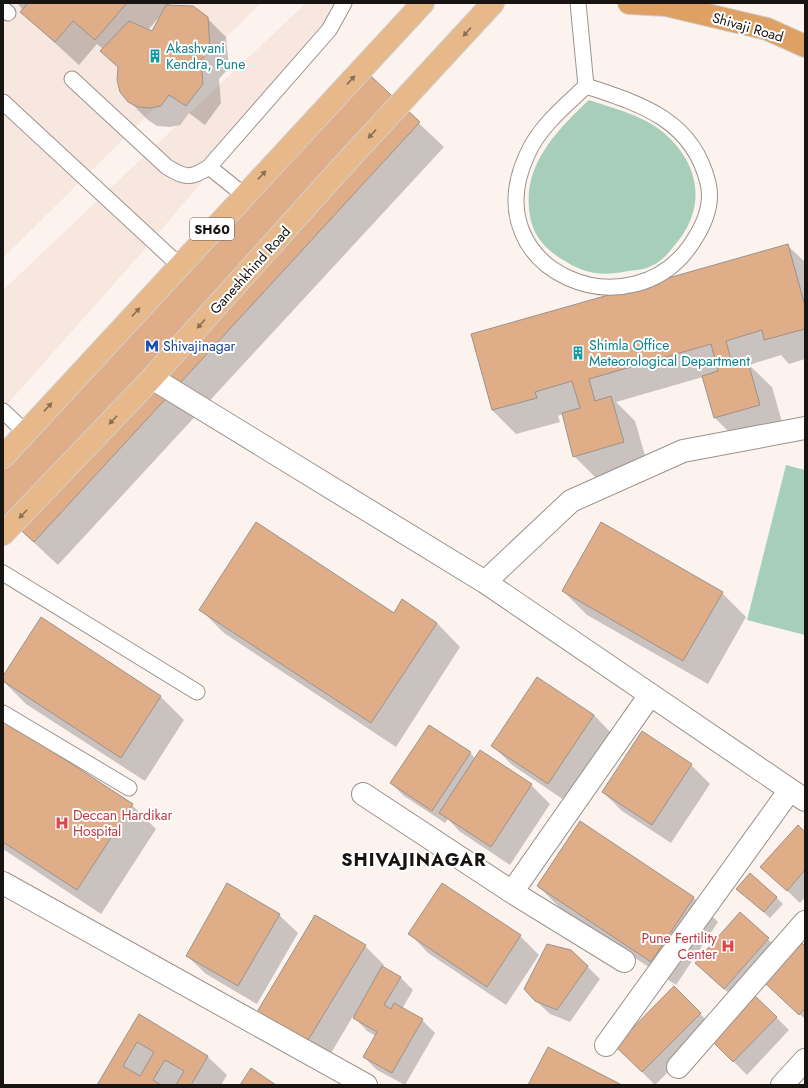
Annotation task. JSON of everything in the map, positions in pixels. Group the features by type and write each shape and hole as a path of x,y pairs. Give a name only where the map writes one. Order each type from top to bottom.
{"highway":[{"path":"629,3 665,4"},
{"path":"725,3 767,29"},
{"name":"Shivaji Road","path":"665,4 767,29 805,46"}],"main road":[{"name":"SH60","path":"3,457 423,3"},
{"name":"Ganeshkhind Road","path":"3,534 152,378 349,159 493,3"}],"street":[{"path":"152,378 485,582 797,795 606,1045"},
{"path":"485,582 571,501 683,451 805,428"},
{"path":"512,892 650,695"},
{"path":"363,794 512,892 624,961"},
{"path":"3,883 366,1085"},
{"path":"678,1067 805,922"},
{"path":"782,1085 805,1060"}],"lane":[{"path":"72,80 167,167 182,176 196,176 209,167 329,30 344,3"},
{"path":"578,3 586,86"},
{"path":"586,86 631,101 652,110 671,123 690,142 703,164 709,186 708,209 704,226 689,248 671,268 645,281 613,288 588,286 564,276 541,262 530,248 520,228 515,205 518,180 527,155 539,135 553,117 586,86"},
{"path":"3,102 179,265"},
{"path":"209,167 244,195"},
{"path":"3,411 26,432"},
{"path":"3,573 197,692"},
{"path":"3,713 129,788"}],"shaded area":[{"path":"3,3 261,3 3,258"},
{"path":"306,3 355,3 137,258 3,409 3,290"}],"green space":[{"path":"589,100 638,117 656,127 676,146 686,159 692,173 695,188 695,202 692,217 685,232 669,253 660,261 647,268 611,274 588,272 573,266 544,245 533,228 529,202 530,185 542,153 563,126"},
{"path":"786,465 805,470 805,635 747,620"}],"building":[{"path":"28,3 127,3 95,40 73,21 55,42 20,12"},
{"name":"Akashvani Kendra, Pune","path":"166,5 193,6 208,17 210,49 201,60 203,84 186,106 169,95 161,106 150,108 138,107 128,102 120,92 117,80 118,67 100,51 129,21 152,31"},
{"path":"358,64 420,122 34,542 3,514 3,450"},
{"name":"Shimla Office Meteorological Department","path":"788,244 805,306 805,329 764,340 762,330 726,341 733,367 748,362 760,405 714,418 702,376 718,371 711,344 589,379 595,401 611,396 624,442 573,457 562,413 580,408 572,381 535,392 537,398 492,410 471,334"},
{"path":"256,522 394,613 402,599 437,623 371,723 199,610"},
{"path":"601,522 723,592 683,661 562,591"},
{"path":"41,617 161,696 121,758 3,681 3,676"},
{"path":"537,677 594,715 548,784 491,746"},
{"name":"Deccan Hardikar Hospital","path":"3,719 133,804 77,890 3,842"},
{"path":"429,725 471,752 432,811 390,783"},
{"path":"642,731 692,764 652,825 602,792"},
{"path":"480,750 532,784 491,847 439,813"},
{"path":"580,821 694,897 651,962 537,886"},
{"path":"798,825 805,832 805,870 787,891 760,867"},
{"path":"750,873 777,897 764,912 736,889"},
{"path":"227,883 280,914 238,986 186,956"},
{"path":"442,883 521,935 487,987 408,934"},
{"path":"740,912 769,938 724,989 695,963"},
{"path":"315,915 366,945 307,1042 257,1012"},
{"path":"802,943 805,946 805,1008 799,1015 765,983"},
{"path":"547,944 571,950 588,966 557,1010 535,1001 524,989"},
{"path":"382,966 401,977 384,1005 391,1009 394,1003 423,1019 392,1073 363,1057 377,1032 353,1018"},
{"path":"674,986 701,1013 642,1072 615,1046"},
{"path":"754,995 777,1017 733,1062 711,1040"},
{"path":"139,1014 208,1056 191,1085 176,1085 184,1071 165,1060 153,1080 161,1085 97,1085","holes":["137,1042 154,1052 140,1076 123,1066"]},
{"path":"548,1047 622,1085 528,1085"},
{"path":"251,1068 276,1085 240,1085"}],"place":[{"name":"Akashvani Kendra, Pune","path":"155,56"},
{"name":"Shivajinagar","path":"152,346"},
{"name":"Shimla Office Meteorological Department","path":"578,353"},
{"name":"Deccan Hardikar Hospital","path":"62,823"},
{"name":"Pune Fertility Center","path":"728,946"}],"district":[{"name":"SHIVAJINAGAR","path":"414,860"}]}
